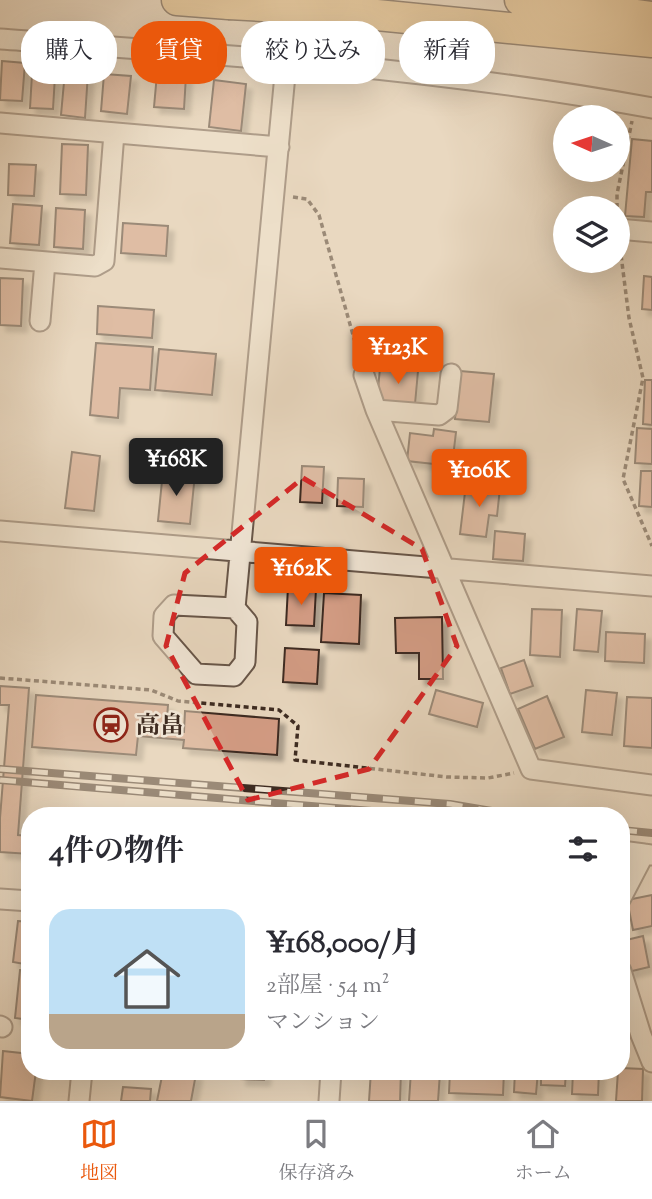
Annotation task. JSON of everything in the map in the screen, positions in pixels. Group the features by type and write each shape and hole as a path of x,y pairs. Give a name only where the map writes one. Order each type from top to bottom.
{"highway":[{"path":"177,0 304,5 652,42"},
{"path":"520,0 652,17"}],"street":[{"path":"0,38 241,56"},
{"path":"385,70 644,106"},
{"path":"236,608 174,605 164,616 163,636 196,674 234,676 245,662 247,622 236,608 285,84"},
{"path":"0,123 279,147"},
{"path":"0,258 95,266 104,261 114,133"},
{"path":"630,230 652,232"},
{"path":"40,321 45,262"},
{"path":"376,410 439,415 447,409 451,374"},
{"path":"364,375 376,410 531,769 652,785"},
{"path":"0,531 652,586"},
{"path":"630,853 648,855 630,884"},
{"path":"0,899 21,900"},
{"path":"630,1005 638,1035 652,1062"},
{"path":"79,1101 81,1080"},
{"path":"329,1101 330,1080"}],"path":[{"path":"617,196 644,106"},
{"path":"275,194 307,199 319,215 364,375"},
{"path":"623,273 643,378 623,479 652,546"},
{"path":"0,678 151,691 178,701 279,710 298,726 295,760 461,777 488,778 531,769"}],"highlighted area":[{"path":"303,478 422,549 457,646 369,769 248,800 166,646 185,573"}],"building":[{"path":"2,61 21,63 22,101 0,100"},
{"path":"117,75 131,76 127,114 101,111 103,84 117,84"},
{"path":"227,82 246,84 241,131 209,127 214,84 227,84"},
{"path":"31,84 55,84 53,109 30,108"},
{"path":"64,84 87,84 85,118 61,115"},
{"path":"156,84 186,84 184,109 154,107"},
{"path":"632,139 652,141 652,192 646,192 644,217 630,216 630,196 627,196"},
{"path":"62,144 88,145 86,195 60,194"},
{"path":"9,164 36,165 34,196 8,195"},
{"path":"13,204 42,206 39,245 10,243"},
{"path":"56,208 85,210 83,249 54,247"},
{"path":"123,223 168,226 166,256 121,253"},
{"path":"644,276 652,277 652,310 642,309"},
{"path":"0,278 23,279 21,326 0,325"},
{"path":"98,306 154,310 152,338 97,334"},
{"path":"96,343 153,347 150,390 120,388 118,418 90,415"},
{"path":"159,349 216,354 212,395 155,390"},
{"path":"380,368 418,371 415,404 377,400"},
{"path":"460,371 494,374 489,422 455,419"},
{"path":"645,380 652,380 652,425 643,424"},
{"path":"637,428 652,429 652,464 635,463"},
{"path":"434,429 456,432 452,466 407,461 410,433 433,436"},
{"path":"72,452 100,456 94,511 65,508"},
{"path":"302,466 324,467 322,503 300,502"},
{"path":"163,471 195,474 190,524 158,521"},
{"path":"641,471 652,471 652,507 639,506"},
{"path":"338,478 364,479 363,507 337,506"},
{"path":"466,484 500,488 497,516 489,515 486,537 460,534"},
{"path":"495,531 525,534 523,561 493,559"},
{"path":"288,587 316,589 314,626 286,625"},
{"path":"324,593 361,595 359,644 321,642"},
{"path":"532,609 562,610 560,657 530,655"},
{"path":"577,609 602,611 598,652 574,650"},
{"path":"442,617 443,679 419,679 419,653 396,653 395,618"},
{"path":"606,632 645,634 644,663 605,661"},
{"path":"285,648 319,650 317,684 283,682"},
{"path":"524,660 533,686 510,694 501,668"},
{"path":"0,686 29,688 18,835 21,835 21,853 0,852 9,705 0,705"},
{"path":"436,690 483,703 477,727 429,714"},
{"path":"586,690 617,693 612,735 582,732"},
{"path":"36,695 168,705 166,730 184,732 185,711 279,719 277,755 183,748 184,740 138,736 136,755 32,747"},
{"path":"547,696 564,737 535,749 518,709"},
{"path":"627,697 652,698 652,748 624,746"},
{"path":"652,895 652,926 633,930 630,899"},
{"path":"18,921 21,921 21,963 13,962"},
{"path":"643,936 649,967 630,972 630,939"},
{"path":"20,970 21,970 21,1019 15,1018"},
{"path":"3,1051 21,1053 21,1080 35,1080 32,1101 0,1097"},
{"path":"630,1068 643,1069 642,1101 616,1101 617,1080 630,1080"},
{"path":"161,1080 195,1080 191,1101 157,1101"},
{"path":"370,1080 401,1080 400,1101 369,1101"},
{"path":"410,1080 440,1080 438,1101 409,1101"},
{"path":"450,1080 504,1080 503,1095 449,1093"},
{"path":"515,1080 537,1080 536,1094 514,1092"},
{"path":"541,1080 565,1080 565,1086 541,1085"},
{"path":"573,1080 599,1080 598,1095 572,1094"},
{"path":"123,1087 151,1089 150,1101 121,1101"}],"railway":[{"path":"0,769 468,807"},
{"path":"0,780 324,807"},
{"path":"630,831 652,833"}],"place":[{"name":"高畠","path":"111,725"}]}
